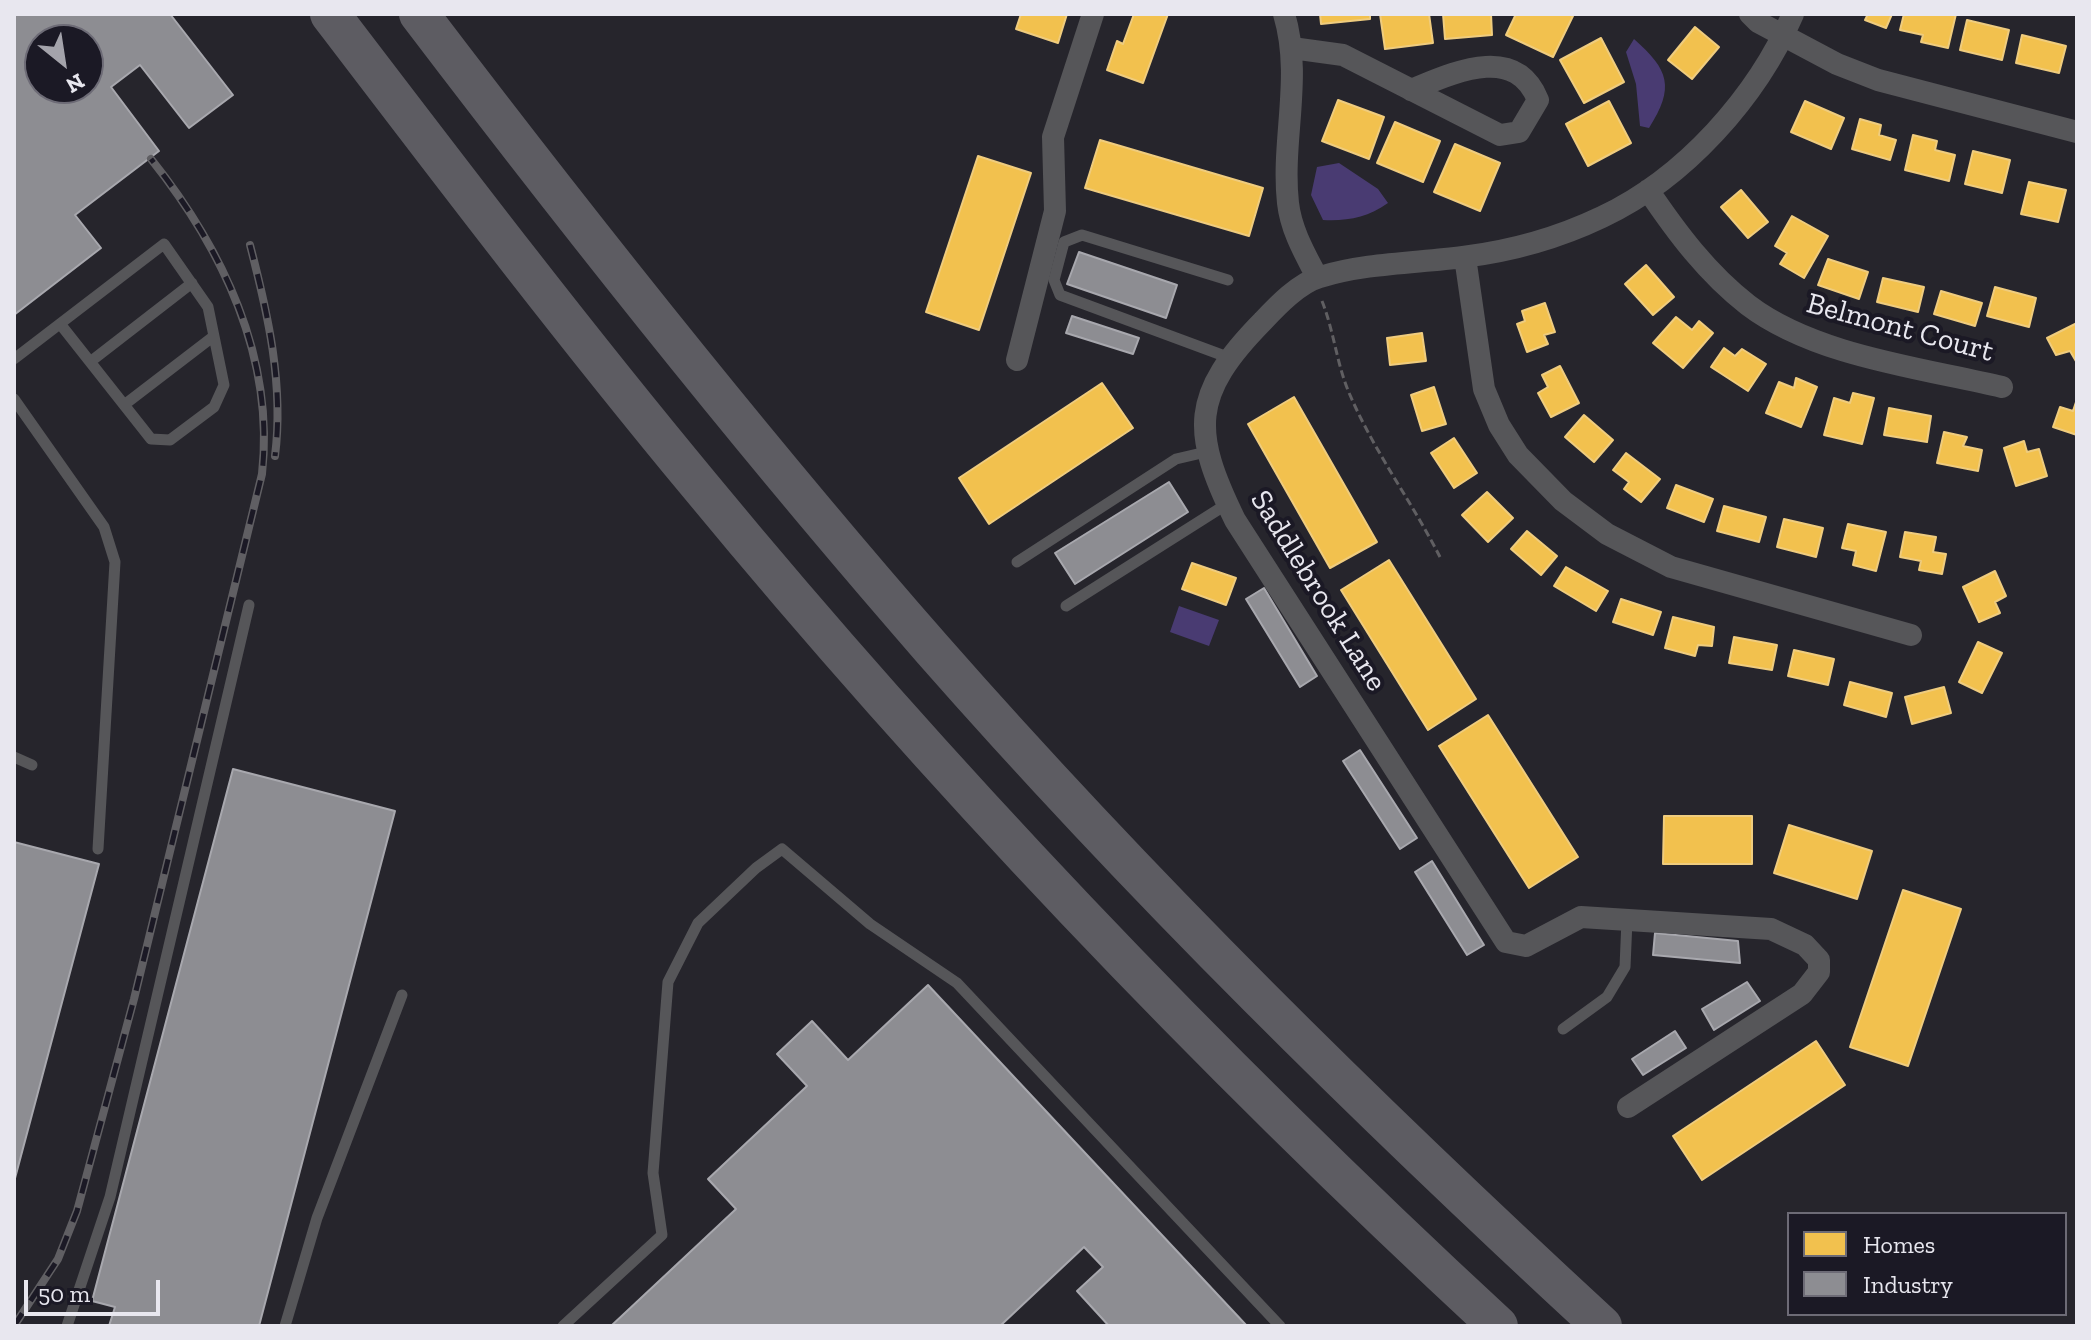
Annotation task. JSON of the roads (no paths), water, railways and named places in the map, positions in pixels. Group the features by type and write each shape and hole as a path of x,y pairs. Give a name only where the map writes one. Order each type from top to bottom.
{"highway":[{"path":"330,14 562,315 703,489 884,700 1117,953 1367,1205 1498,1326"},
{"path":"419,14 577,222 756,445 936,653 1168,905 1416,1155 1602,1326"}],"street":[{"path":"1017,360 1055,211 1053,137 1093,14"},
{"path":"1284,14 1292,48 1288,206 1300,246 1317,277 1520,248 1604,216 1648,190 1720,125 1756,81 1793,14"},
{"path":"1750,14 1837,64 1878,80 2077,132"},
{"path":"1292,48 1343,55 1411,90 1500,135 1519,132 1538,100 1531,82 1513,71 1472,66 1411,90"},
{"name":"Belmont Court","path":"1648,190 1681,238 1716,277 1750,306 1785,327 1824,344 2002,387"},
{"path":"1465,257 1484,389 1499,425 1518,455 1563,501 1607,534 1671,567 1911,635"},
{"name":"Saddlebrook Lane","path":"1317,277 1270,314 1230,358 1215,383 1206,412 1206,452 1227,504 1506,942 1526,946 1581,917 1771,929 1805,945 1819,960 1819,972 1802,994 1628,1107"}],"lane":[{"path":"1228,280 1082,235 1064,242 1054,280 1060,295 1230,358"},
{"path":"14,359 164,244 208,307 224,385 214,407 170,440 151,439 61,325"},
{"path":"90,362 192,283"},
{"path":"124,405 214,336"},
{"path":"14,399 104,527 115,562 98,849"},
{"path":"1017,562 1176,459 1206,452"},
{"path":"1066,606 1227,504"},
{"path":"67,1326 110,1197 249,605"},
{"path":"14,757 32,765"},
{"path":"563,1326 662,1235 653,1173 668,982 698,923 756,868 782,849 870,924 957,983 1280,1326"},
{"path":"1563,1029 1607,997 1625,967 1627,920"},
{"path":"285,1326 317,1218 402,995"}],"railway":[{"path":"14,1326 58,1259 77,1211 134,999 262,474 264,431 260,388 238,306 200,229 151,159"},
{"path":"250,245 273,350 277,403 275,456"}]}
